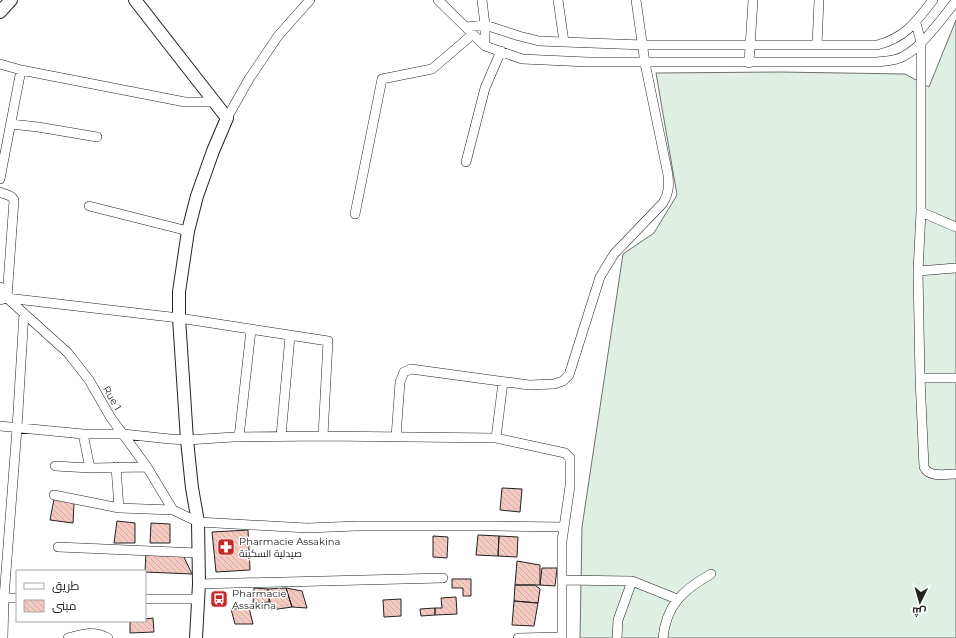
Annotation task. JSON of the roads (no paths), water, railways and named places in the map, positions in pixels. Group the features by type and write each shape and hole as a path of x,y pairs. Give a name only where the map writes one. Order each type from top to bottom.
{"street":[{"path":"0,12 11,0"},
{"path":"135,0 227,118"},
{"path":"196,638 199,584 198,522 192,488 187,440 179,318 179,292 188,231 197,196 213,151 227,118 249,79 278,36 310,0"},
{"path":"438,0 485,46 522,59 545,61 645,62 892,61 905,56 921,42 951,3"},
{"path":"482,0 485,25 485,46"},
{"path":"558,0 564,42"},
{"path":"396,437 400,382 404,372 411,368 529,385 554,384 563,381 569,376 600,278 614,254 663,203 668,195 668,175 645,62 636,0"},
{"path":"749,62 754,0"},
{"path":"817,45 819,0"},
{"path":"466,27 485,25 519,36 539,40 564,42 643,45 877,45 898,37 916,23 933,0"},
{"path":"916,23 921,42 921,212 918,271 920,378 924,467 929,473 956,474"},
{"path":"355,214 382,79 432,69 473,34"},
{"path":"466,162 485,88 501,51"},
{"path":"0,64 21,70 185,102 215,102"},
{"path":"0,179 21,70"},
{"path":"11,124 97,137"},
{"path":"0,192 10,195 14,200 8,277 2,297 179,318 328,341 323,436"},
{"path":"88,206 188,231"},
{"path":"921,212 956,226"},
{"path":"918,271 956,268"},
{"name":"Rue 1","path":"0,287 2,297 24,313 68,353 89,380 111,418 147,467 173,510"},
{"path":"3,638 4,598 24,313"},
{"path":"239,437 251,330"},
{"path":"281,436 290,336"},
{"path":"920,378 956,378"},
{"path":"496,438 503,382"},
{"path":"0,426 83,434 124,434 187,440 281,436 496,438 565,453 569,455 571,463 570,486 562,541 562,638 518,638"},
{"path":"83,434 90,468"},
{"path":"55,466 90,468 147,467"},
{"path":"116,467 119,508"},
{"path":"54,495 119,508 173,510 198,522 307,528 357,526 564,527"},
{"path":"0,512 10,513"},
{"path":"58,547 198,553"},
{"path":"663,638 668,615 676,599 693,584 711,574"},
{"path":"199,584 443,578"},
{"path":"562,580 632,581 676,599"},
{"path":"616,638 618,620 632,581"},
{"path":"4,598 16,598"},
{"path":"146,599 198,599"},
{"path":"68,638 92,632 108,638"}],"place":[{"name":"Pharmacie Assakina صيدلية السكينة","path":"226,547"},
{"name":"Pharmacie Assakina","path":"219,599"}]}
